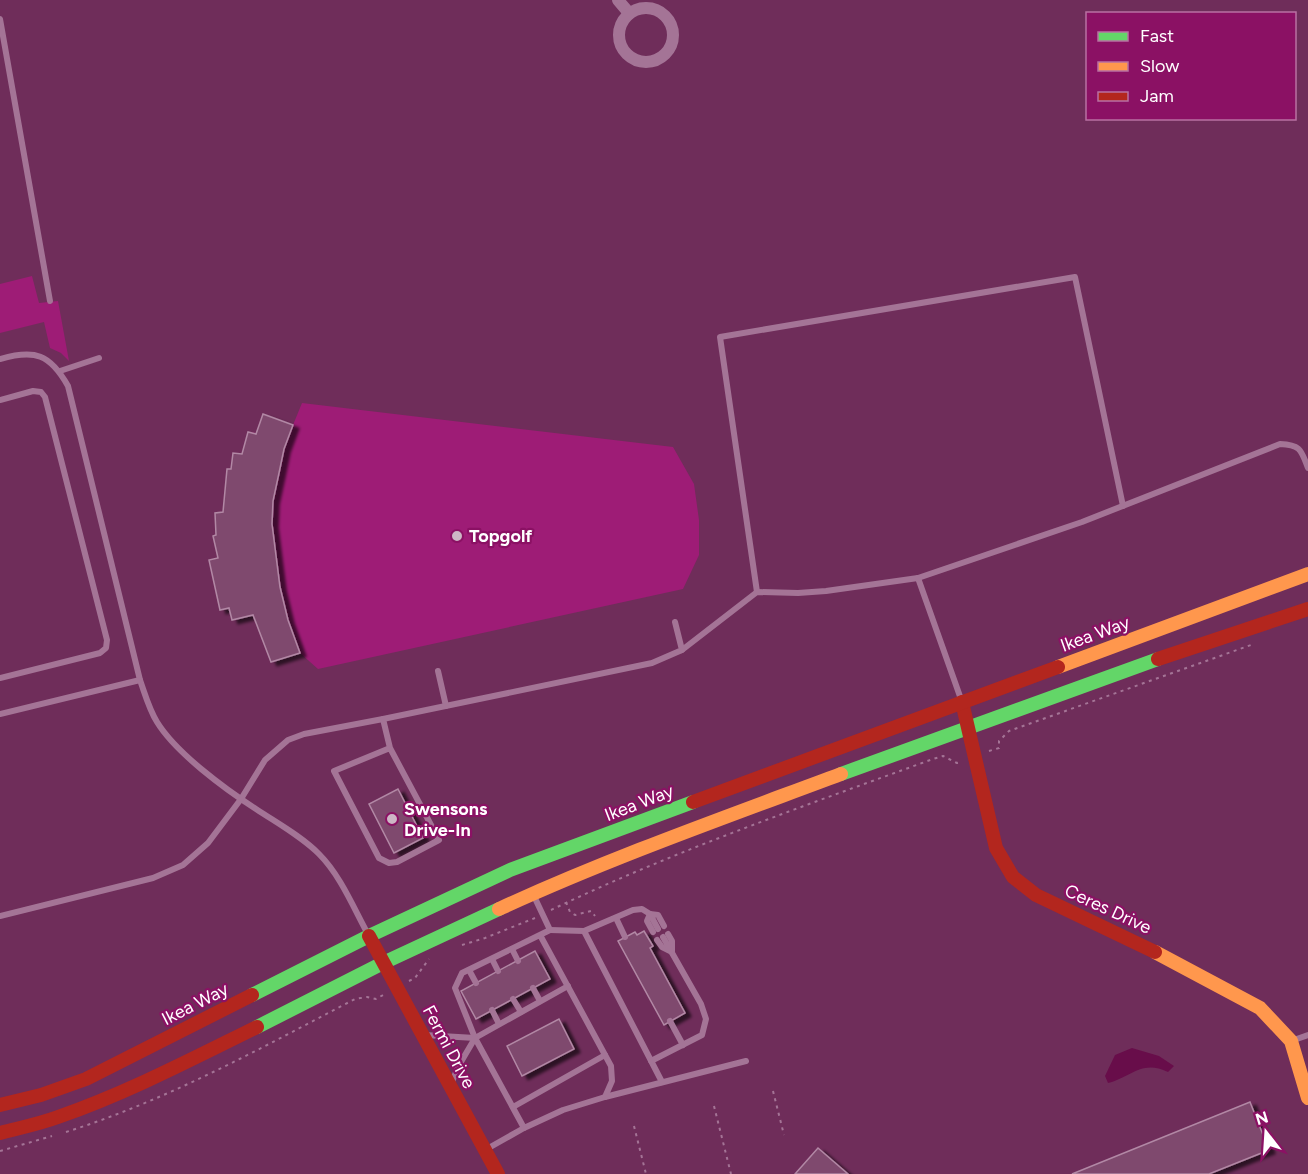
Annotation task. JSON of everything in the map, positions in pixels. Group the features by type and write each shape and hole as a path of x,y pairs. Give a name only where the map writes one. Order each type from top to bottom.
{"main road":[{"name":"Ikea Way","path":"0,1105 41,1095 86,1079 369,936 510,870 1308,574"},
{"path":"0,1133 66,1114 179,1066 383,963 532,894 718,820 968,727 1164,657 1308,609"},
{"name":"Ceres Drive","path":"962,702 996,848 1013,877 1036,895 1154,951 1260,1008 1291,1041 1308,1098"},
{"name":"Fermi Drive","path":"369,936 498,1174"}],"street":[{"path":"618,0 629,13"},
{"path":"639,8 654,9 670,22 673,34 671,45 662,57 642,62 632,58 624,51 619,36 620,26 629,13 639,8"}],"lane":[{"path":"0,19 50,301"},
{"path":"757,592 720,337 1075,278 1123,506"},
{"path":"0,358 33,353 48,360 60,371 68,386 140,680 158,723 195,763 241,799 292,832 320,855 343,888 369,936"},
{"path":"60,371 99,358"},
{"path":"0,400 33,391 41,392 45,397 107,640 106,648 100,653 0,678"},
{"path":"0,916 153,878 183,865 208,843 241,799 265,760 288,740 304,734 652,663 682,650 757,592 826,591 918,578 1082,522 1280,444 1292,444 1300,449 1308,468"},
{"path":"918,578 962,702"},
{"path":"675,621 682,650"},
{"path":"438,671 446,706"},
{"path":"0,714 140,680"},
{"path":"382,719 390,748 439,840 397,862 389,863 379,858 334,771 390,748"},
{"path":"532,894 550,930"},
{"path":"524,1128 475,1038 455,988 462,974 550,930 584,931 633,910 642,909 650,914 658,915 658,929 647,921 650,914"},
{"path":"616,918 625,938"},
{"path":"584,931 662,1082"},
{"path":"540,935 611,1066 612,1081 605,1097"},
{"path":"651,1061 702,1035 706,1019 701,1004 663,937"},
{"path":"512,949 518,961"},
{"path":"492,959 498,971"},
{"path":"469,970 477,983"},
{"path":"450,1088 458,1066 475,1038 568,986"},
{"path":"533,988 540,1001"},
{"path":"513,999 521,1012"},
{"path":"492,1010 499,1024"},
{"path":"670,1021 683,1045"},
{"path":"424,1034 475,1038"},
{"path":"1291,1041 1308,1035"},
{"path":"513,1107 605,1055"},
{"path":"485,1150 563,1110 746,1061"}],"path":[{"path":"459,945 485,938 543,914 592,890 697,848 933,759 943,756 957,763 999,748 999,741 1010,730 1252,645"},
{"path":"566,902 570,912 575,915 593,912 599,925"},
{"path":"0,1151 98,1122 167,1095 355,999 367,997 376,999 415,978 427,961 435,956"},
{"path":"773,1092 784,1135"},
{"path":"714,1106 731,1174"},
{"path":"634,1126 646,1174"}],"shaded area":[{"path":"32,276 39,303 58,301 69,361 61,353 50,348 44,322 0,333 0,284"},
{"name":"Topgolf","path":"302,403 673,447 694,484 699,520 699,555 683,589 318,669 300,653 271,662 253,615 232,620 229,608 220,610 209,560 218,558 213,536 216,535 223,512 227,469 231,469 233,453 242,454 248,432 256,433 263,414 293,425"},
{"path":"1132,1048 1159,1056 1174,1066 1168,1072 1159,1068 1144,1068 1108,1083 1105,1076 1115,1055"}],"building":[{"path":"263,414 293,425 284,449 273,501 272,524 280,587 288,620 300,653 271,662 253,615 232,620 229,608 220,610 209,560 218,558 213,536 216,535 215,513 223,512 227,469 231,469 233,453 242,454 248,432 256,434"},
{"path":"398,789 423,838 394,853 369,804"},
{"path":"644,931 653,946 650,948 685,1013 664,1025 618,941 635,932 637,935"},
{"path":"535,951 550,979 476,1019 461,991"},
{"path":"559,1019 574,1049 522,1076 507,1046"},
{"path":"1250,1102 1269,1150 1209,1174 1072,1174"},
{"path":"818,1148 848,1174 795,1174"}],"traffic: fast":[{"path":"841,774 1158,659"},
{"path":"252,995 369,936 510,870 693,802"},
{"path":"257,1027 383,963 499,909"}],"traffic: slow":[{"path":"1058,667 1308,574"},
{"path":"499,909 626,855 841,774"},
{"path":"1155,952 1260,1008 1291,1041 1308,1098"}],"traffic: jam":[{"path":"1158,659 1308,609"},
{"path":"693,802 1058,667"},
{"path":"962,702 996,848 1013,877 1036,895 1155,952"},
{"path":"369,936 498,1174"},
{"path":"0,1105 41,1095 86,1079 252,995"},
{"path":"0,1133 84,1108 159,1075 257,1027"}],"place":[{"name":"Topgolf","path":"457,536"},
{"name":"Swensons Drive-In","path":"392,819"}]}
